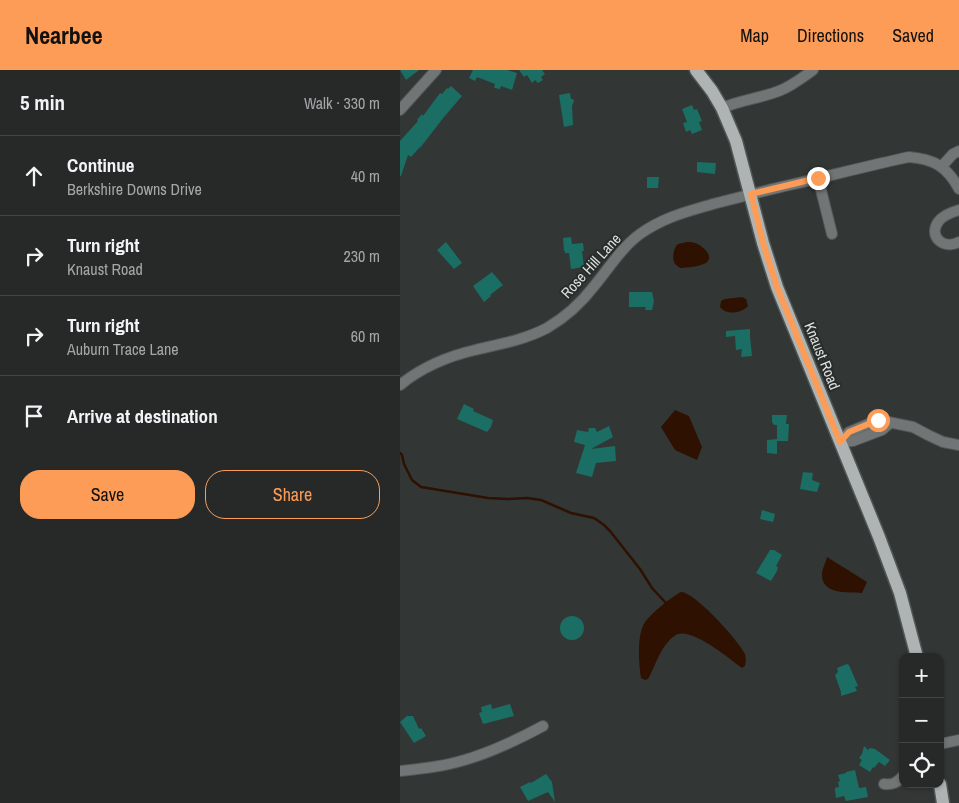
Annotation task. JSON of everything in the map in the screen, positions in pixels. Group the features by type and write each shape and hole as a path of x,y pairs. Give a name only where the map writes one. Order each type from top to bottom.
{"main road":[{"name":"Knaust Road","path":"696,70 722,108 736,141 763,243 777,287 893,572 916,653"},
{"path":"941,788 943,803"}],"street":[{"path":"401,108 436,70"},
{"path":"722,108 733,103 777,92 813,70"},
{"path":"959,151 953,154 942,166 959,188"},
{"name":"Rose Hill Lane","path":"400,385 447,358 525,338 563,318 580,303 623,250 638,235 660,222 681,213 751,194 909,157 923,158 942,166"},
{"path":"818,178 832,234"},
{"path":"959,210 943,218 938,222 936,228 938,240 942,244 948,245 959,242"},
{"path":"840,442 849,432 878,420 890,424 913,427 943,442 959,445"},
{"path":"400,771 460,762 492,751 544,726"},
{"path":"944,743 959,740"},
{"path":"884,784 892,785 899,780"}],"shaded area":[{"path":"694,243 708,253 709,258 706,263 686,268 680,268 676,265 673,258 675,247 678,244"},
{"path":"742,297 746,299 748,306 742,311 730,312 720,307 721,301 725,299"},
{"path":"675,410 689,416 702,447 697,460 675,450 661,427"},
{"path":"827,557 867,582 862,593 837,591 827,587 823,582 822,574"},
{"path":"681,592 688,594 706,608 726,629 745,654 745,666 742,668 702,640 685,634 678,634 670,639 662,649 648,679 641,678 639,644 643,626 649,617 660,607"}],"building":[{"path":"400,70 419,70 406,80"},
{"path":"473,70 507,70 517,73 512,90 501,86 500,89 494,88 495,84 477,77 475,81 469,78"},
{"path":"519,70 542,70 545,74 541,77 543,80 538,83 535,80 532,83 527,75 524,77"},
{"path":"451,86 462,96 420,148 411,157 408,155 400,176 400,141 422,114 423,116 440,93 442,94"},
{"path":"570,93 571,99 574,101 572,105 573,125 564,127 559,95"},
{"path":"692,105 694,110 697,109 702,121 699,122 702,130 692,134 690,130 686,132 683,123 687,122 682,109"},
{"path":"697,162 716,163 715,174 697,172"},
{"path":"647,177 659,177 658,188 647,188"},
{"path":"571,237 572,244 583,243 584,267 571,269 569,253 564,251 563,238"},
{"path":"446,242 462,263 454,269 437,250"},
{"path":"492,272 503,285 484,302 473,286"},
{"path":"629,292 652,292 654,301 652,310 645,310 646,307 629,307"},
{"path":"750,329 752,356 741,357 742,349 736,350 735,336 726,337 726,331"},
{"path":"464,404 474,409 473,411 493,420 487,432 457,419"},
{"path":"772,415 787,415 786,424 789,424 788,441 777,441 777,425 774,425 772,422"},
{"path":"609,426 613,437 591,449 615,446 616,461 596,463 592,477 576,473 585,445 574,442 577,430 588,432 589,428 595,428 597,432"},
{"path":"777,439 777,454 767,453 767,440"},
{"path":"803,472 813,473 812,480 820,483 817,492 800,489"},
{"path":"762,510 775,514 773,522 760,519"},
{"path":"770,550 774,550 782,555 776,566 778,567 777,571 771,581 756,573"},
{"path":"572,616 581,619 584,628 581,637 572,640 563,637 560,628 563,619"},
{"path":"847,664 858,686 855,687 857,691 841,696 835,675 838,672 837,668"},
{"path":"491,704 492,709 510,704 514,716 483,724 479,713 482,712 481,707"},
{"path":"407,716 413,716 419,729 421,728 426,736 414,743 400,722"},
{"path":"864,746 868,750 870,748 875,749 890,760 885,766 879,762 870,772 859,765 862,760 859,758"},
{"path":"855,770 859,788 866,787 868,797 846,801 844,796 836,798 835,788 839,787 838,782 840,781 838,775"},
{"path":"546,774 552,782 555,802 548,792 528,801 520,787"}],"waterway":[{"path":"400,453 412,480 421,487 488,498 541,500 571,513 594,518 610,531 640,569 652,588 666,603"}],"route":[{"path":"818,178 751,194 763,243 783,303 840,442 849,432 878,420"}]}
